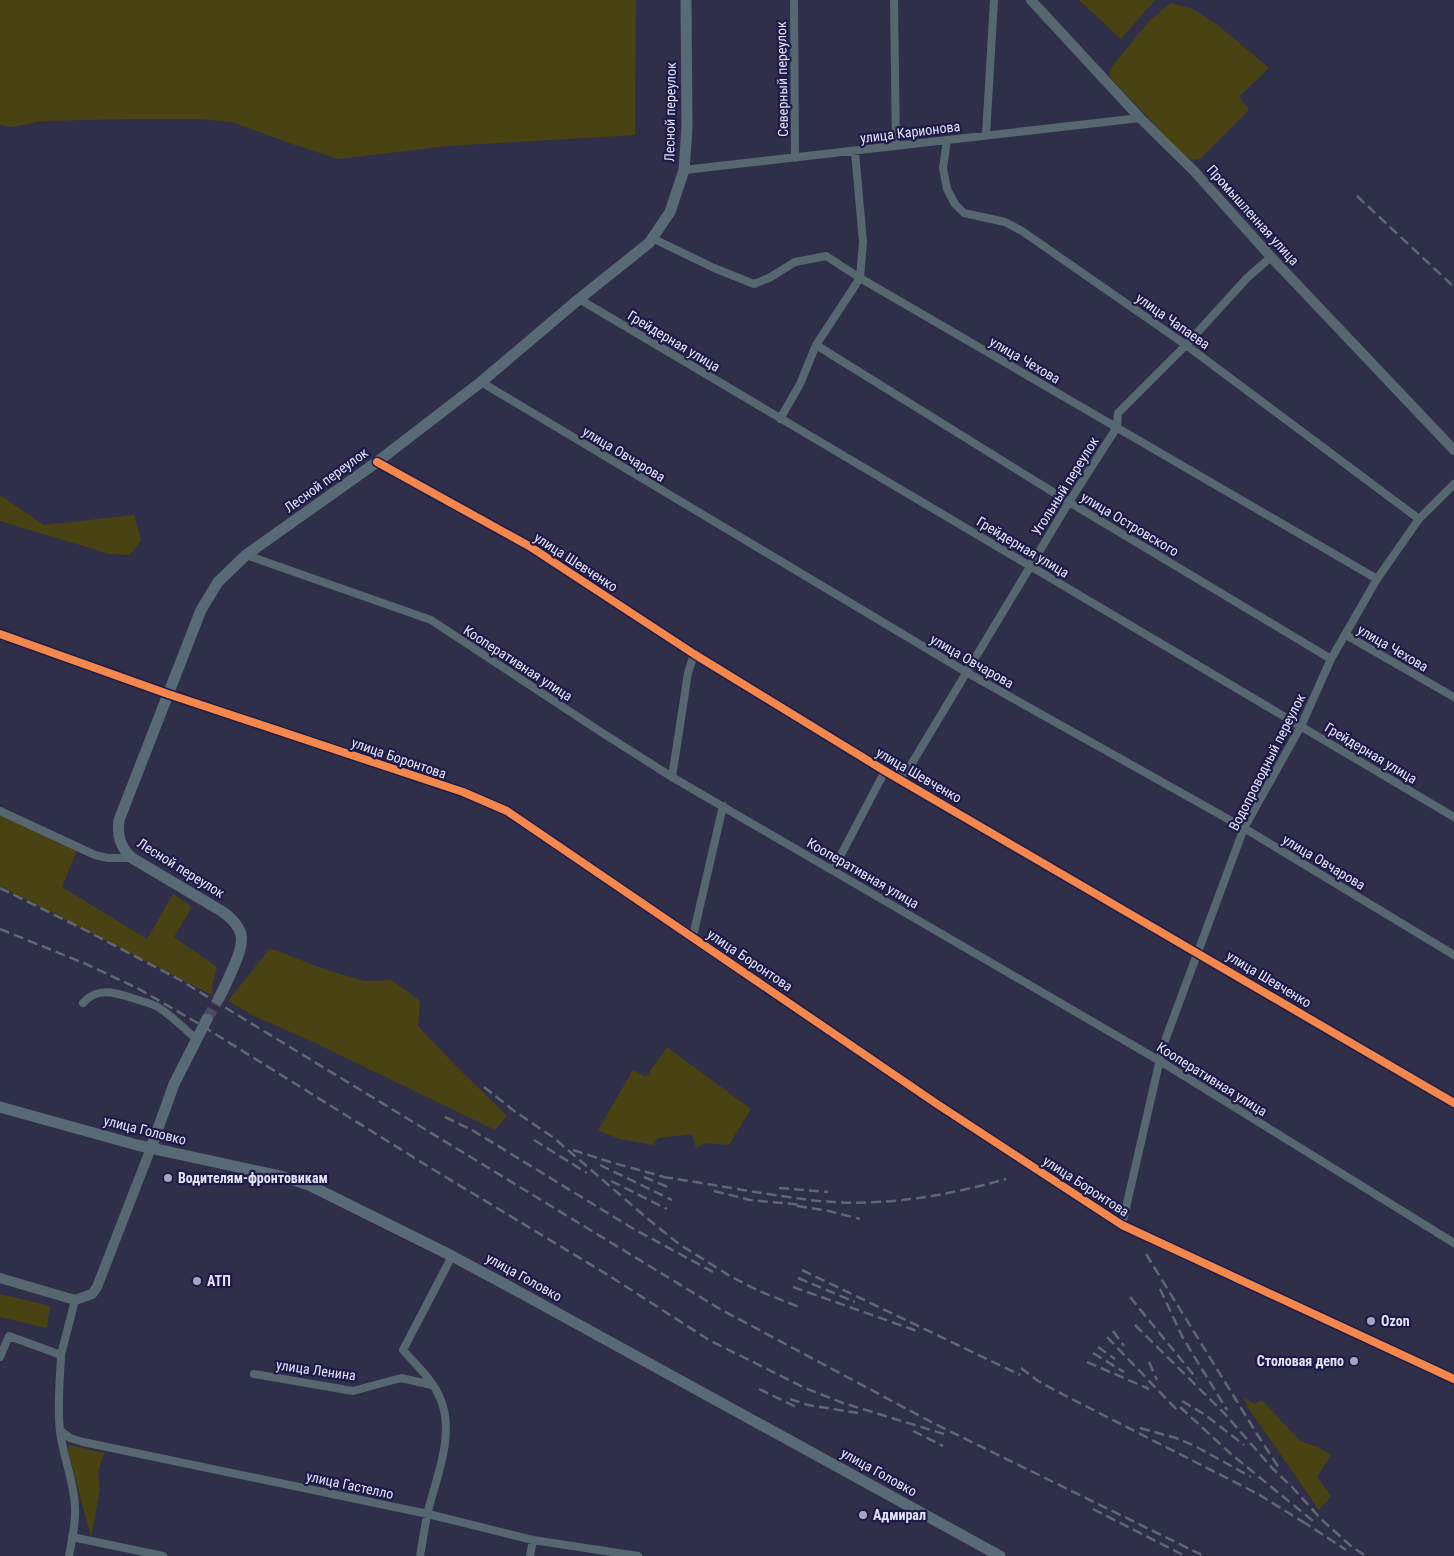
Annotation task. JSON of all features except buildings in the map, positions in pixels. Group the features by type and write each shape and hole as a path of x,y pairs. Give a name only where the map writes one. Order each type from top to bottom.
{"main road":[{"name":"Лесной переулок","path":"219,998 241,949 240,930 233,919 223,912 132,858 125,852 120,841 118,829 119,820 201,610 218,582 246,555 377,462 481,382 649,243 670,212 684,170 687,128 686,0"},
{"path":"151,1148 174,1084 207,1019"},
{"name":"улица Головко","path":"0,1107 151,1148 280,1176 309,1185 452,1256 1000,1556"}],"street":[{"name":"Северный переулок","path":"794,0 795,158"},
{"path":"894,0 896,146"},
{"path":"986,135 994,0"},
{"name":"Промышленная улица","path":"1031,0 1140,118 1194,171 1272,257 1454,450"},
{"name":"улица Карионова","path":"684,170 1140,118"},
{"name":"улица Чапаева","path":"947,140 943,168 947,190 955,204 964,213 1005,222 1022,231 1186,345 1419,519"},
{"path":"780,419 800,384 816,346 860,278 864,242 855,152"},
{"name":"улица Чехова","path":"652,238 714,268 754,284 769,278 796,262 826,256 860,278 1378,579"},
{"name":"Угольный переулок","path":"886,771 906,773 1069,502 1117,427 1118,413 1186,345 1247,278 1272,257"},
{"name":"Грейдерная улица","path":"579,299 1454,817"},
{"name":"улица Островского","path":"816,346 1069,502 1331,659"},
{"name":"улица Овчарова","path":"481,382 966,672 1244,828 1454,955"},
{"name":"улица Шевченко","path":"377,462 529,546 694,654 886,771 1454,1103"},
{"name":"Водопроводный переулок","path":"1122,1225 1163,1046 1244,828 1301,726 1331,659 1378,579 1419,519 1454,484"},
{"name":"Кооперативная улица","path":"246,555 431,620 672,777 1160,1061 1454,1243"},
{"name":"улица Боронтова","path":"0,634 168,694 462,792 507,811 937,1104 1122,1225 1454,1379"},
{"name":"улица Чехова","path":"1346,635 1454,697"},
{"path":"672,777 688,672 694,654"},
{"path":"834,870 886,771"},
{"path":"693,936 723,806"},
{"path":"0,811 95,855 108,858 132,858"},
{"path":"82,1003 88,997 99,992 113,992 151,1004 159,1008 196,1039"},
{"path":"0,1278 75,1300 92,1294 97,1287 151,1148"},
{"path":"420,1556 443,1450 446,1420 439,1396 403,1350 452,1256"},
{"path":"69,1556 75,1521 75,1497 62,1446 58,1414 61,1355 75,1300"},
{"path":"0,1357 9,1336 61,1355"},
{"name":"улица Ленина","path":"254,1374 353,1391 401,1378 432,1385"},
{"name":"улица Гастелло","path":"60,1430 76,1440 428,1514 533,1540 638,1556"},
{"path":"72,1537 163,1556"},
{"path":"530,1556 533,1540"}],"shaded area":[{"path":"0,0 636,0 635,135 448,146 338,159 232,122 198,119 132,119 43,121 12,127 0,125"},
{"path":"1079,0 1155,0 1121,39"},
{"path":"1171,3 1193,9 1219,26 1269,68 1239,97 1249,110 1200,159 1193,160 1185,157 1110,77 1109,72 1150,20"},
{"path":"0,495 44,525 134,515 141,540 130,555 110,554 0,521"},
{"path":"0,811 79,846 62,887 147,939 173,894 192,907 174,937 217,967 212,995 0,886"},
{"path":"270,948 324,969 364,981 392,980 420,1001 418,1026 507,1116 495,1130 311,1041 254,1016 228,1001"},
{"path":"667,1047 751,1109 729,1145 705,1143 696,1148 692,1134 658,1138 654,1145 619,1139 598,1130 633,1070 646,1077"},
{"path":"0,1294 50,1306 47,1328 0,1317"},
{"path":"1243,1397 1255,1404 1262,1400 1300,1441 1318,1447 1331,1455 1317,1477 1331,1496 1319,1510 1249,1409"},
{"path":"69,1445 104,1453 98,1472 100,1489 91,1537 68,1451"}],"tunnel":[{"path":"207,1019 219,998"}],"railway":[{"path":"1357,196 1454,287"},
{"path":"0,888 180,980 720,1309 933,1423 1204,1556"},
{"path":"0,929 86,964 139,989 196,1022 434,1170 608,1275 709,1340 805,1388 843,1403 944,1434"},
{"path":"484,1087 513,1110 554,1138 679,1244 730,1276 759,1291 799,1307"},
{"path":"445,1117 472,1130 632,1228 713,1272"},
{"path":"534,1140 587,1173"},
{"path":"573,1150 668,1178"},
{"path":"600,1165 672,1200"},
{"path":"644,1177 670,1188"},
{"path":"663,1177 810,1200 860,1203 934,1196 1006,1179"},
{"path":"611,1181 667,1209"},
{"path":"779,1188 828,1192"},
{"path":"714,1191 750,1200 803,1205"},
{"path":"797,1206 829,1211 860,1219"},
{"path":"1146,1254 1279,1468"},
{"path":"802,1270 1020,1375"},
{"path":"798,1278 855,1302"},
{"path":"793,1287 917,1331"},
{"path":"1160,1289 1183,1338 1227,1410"},
{"path":"1130,1297 1197,1379"},
{"path":"1135,1325 1225,1414 1273,1469 1322,1520 1352,1547 1366,1556"},
{"path":"1113,1331 1124,1346"},
{"path":"1107,1337 1177,1410"},
{"path":"1098,1347 1115,1359"},
{"path":"1093,1353 1124,1372"},
{"path":"1087,1362 1149,1389"},
{"path":"1149,1362 1157,1380"},
{"path":"1021,1368 1038,1381 1258,1494 1308,1525"},
{"path":"759,1389 796,1407"},
{"path":"790,1399 808,1405 858,1413"},
{"path":"1182,1401 1204,1414 1244,1445"},
{"path":"1180,1407 1231,1454 1313,1521"},
{"path":"1140,1428 1176,1438 1195,1446 1251,1477"},
{"path":"913,1431 943,1446"},
{"path":"1093,1509 1185,1556"},
{"path":"1302,1521 1346,1550"}],"cycle path":[{"path":"377,462 529,546 694,654 885,771 1454,1103"},
{"path":"0,634 168,694 463,792 507,811 937,1104 1122,1225 1454,1379"}],"place":[{"name":"Водителям-фронтовикам","path":"168,1178"},
{"name":"АТП","path":"197,1281"},
{"name":"Ozon","path":"1371,1321"},
{"name":"Столовая депо","path":"1354,1361"},
{"name":"Адмирал","path":"863,1515"}]}
